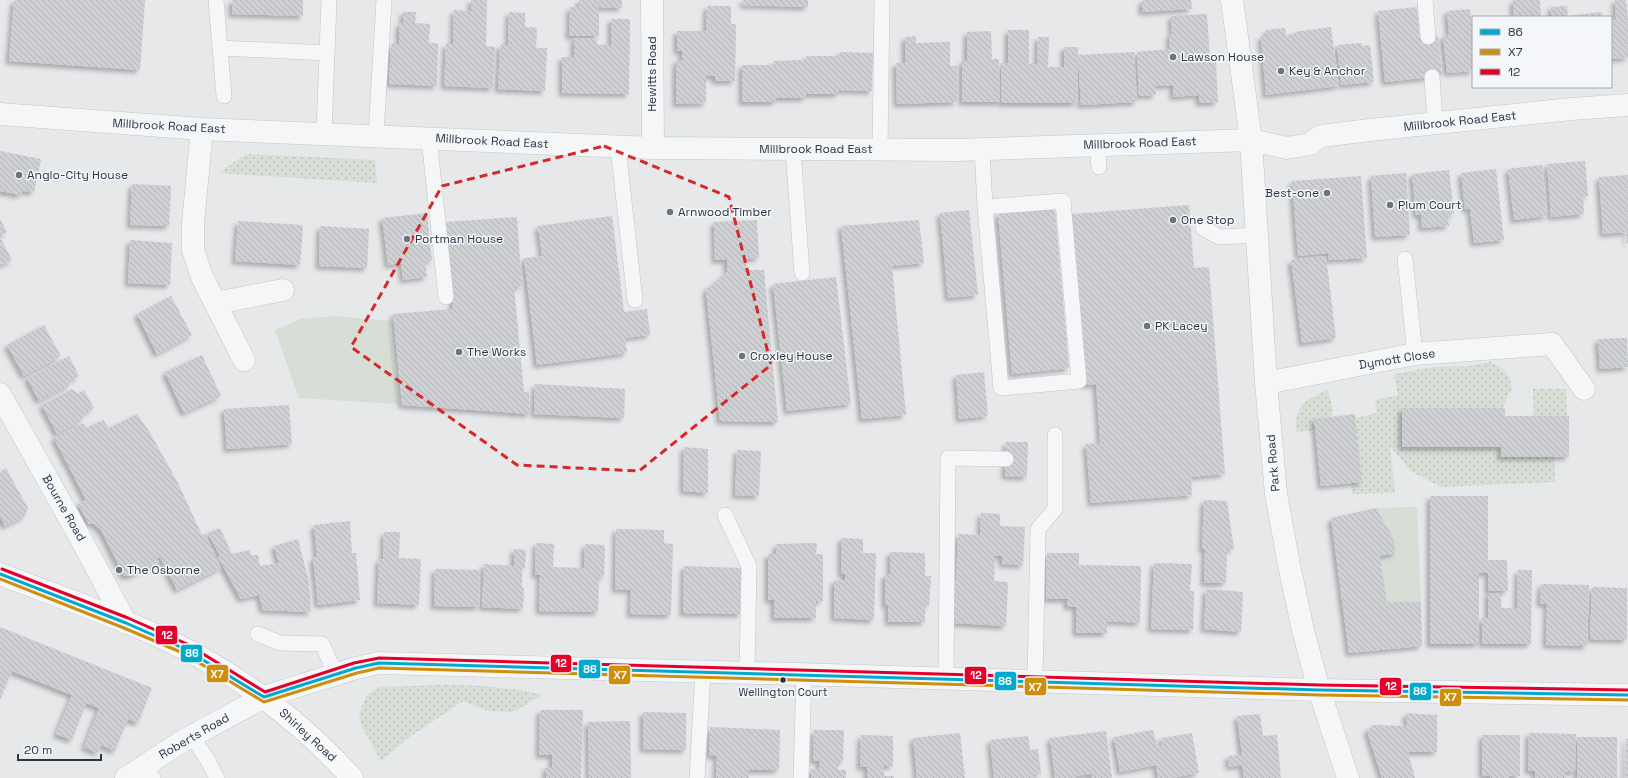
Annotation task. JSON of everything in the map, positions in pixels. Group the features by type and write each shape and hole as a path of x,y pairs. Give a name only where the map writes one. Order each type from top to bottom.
{"main road":[{"name":"Shirley Road","path":"0,574 126,623 185,649 264,697 328,752 352,778"}],"street":[{"name":"Hewitts Road","path":"652,0 653,148"},
{"name":"Park Road","path":"1232,0 1251,140 1266,383 1276,494 1302,626 1320,690 1348,778"},
{"name":"Millbrook Road East","path":"0,114 202,129 653,148 880,150 982,149 1251,140 1287,148 1310,144 1321,136 1571,109 1628,105"},
{"path":"202,129 193,223 193,250 202,276 244,360"},
{"path":"216,303 283,290"},
{"name":"Dymott Close","path":"1266,383 1415,354 1552,344 1584,389"},
{"name":"Bourne Road","path":"0,394 126,623"},
{"name":"Roberts Road","path":"126,778 148,772 192,737 264,697 356,668 379,663 747,672 1320,690 1628,695"}],"lane":[{"path":"216,0 224,96"},
{"path":"324,134 329,0"},
{"path":"376,136 384,0"},
{"path":"880,150 882,0"},
{"path":"1425,0 1428,37"},
{"path":"220,48 327,53"},
{"path":"1432,77 1435,123"},
{"path":"429,138 446,297"},
{"path":"1097,145 1099,167"},
{"path":"618,147 635,300"},
{"path":"793,149 802,273"},
{"path":"982,149 985,207 1001,388 1079,381 1064,200 985,207"},
{"path":"1203,228 1219,237 1257,235"},
{"path":"1405,259 1415,354"},
{"path":"1035,681 1038,528 1055,509 1055,435"},
{"path":"946,678 948,458 1006,459"},
{"path":"724,515 749,566 747,672"},
{"path":"258,634 280,643 322,644 336,675"},
{"path":"697,778 704,671"},
{"path":"801,778 804,674"},
{"path":"192,737 207,759 217,778"}],"highlighted area":[{"path":"604,146 729,197 771,365 639,471 517,465 351,347 442,186"}],"shaded area":[{"path":"246,154 375,160 377,183 219,173"},
{"path":"334,316 389,321 398,404 299,398 275,330 301,319"},
{"path":"1490,362 1506,372 1511,383 1512,389 1503,408 1402,408 1402,447 1501,447 1502,457 1554,457 1555,482 1441,487 1411,471 1390,446 1395,493 1352,494 1351,483 1362,482 1355,418 1377,413 1375,400 1398,395 1394,374 1434,367 1468,366"},
{"path":"1533,389 1566,389 1567,416 1534,416"},
{"path":"1328,390 1333,411 1331,417 1314,419 1315,430 1296,432 1296,423 1299,410 1308,400"},
{"path":"1417,507 1421,602 1387,602 1380,556 1396,553 1393,537 1376,508"},
{"path":"445,685 494,687 542,695 513,712 489,711 463,701 411,736 381,761 362,727 359,715 366,696 379,687"}],"building":[{"path":"14,0 145,0 140,70 9,61"},
{"path":"232,0 303,0 303,16 232,14"},
{"path":"471,0 487,0 486,46 495,47 493,88 444,86 446,44 453,44 454,10 471,11"},
{"path":"579,0 622,0 622,8 599,7 599,36 569,36 570,7 579,7"},
{"path":"743,0 808,0 808,7 743,5"},
{"path":"1142,0 1191,0 1192,9 1142,12"},
{"path":"1513,0 1540,0 1541,16 1514,16"},
{"path":"1615,0 1626,0 1628,20 1628,58 1612,59 1612,19 1616,19"},
{"path":"707,6 731,6 731,24 736,24 735,81 715,81 715,76 706,76 706,103 676,104 676,60 682,61 682,51 677,51 677,31 706,31"},
{"path":"1567,6 1568,16 1551,16 1551,7"},
{"path":"1417,7 1420,38 1438,36 1442,76 1385,82 1378,11"},
{"path":"1470,9 1472,25 1472,71 1447,73 1443,36 1449,35 1447,11"},
{"path":"403,12 416,12 415,23 430,24 429,43 438,43 437,86 389,84 391,44 399,44 399,23 403,24"},
{"path":"509,12 525,13 525,27 537,28 536,48 547,48 545,91 498,89 500,45 508,45"},
{"path":"1602,12 1602,16 1575,15"},
{"name":"Lawson House","path":"1207,14 1210,62 1216,62 1218,102 1199,103 1199,95 1173,97 1173,85 1155,86 1156,95 1139,96 1137,52 1170,49 1169,35 1172,34 1171,16"},
{"path":"611,19 630,19 629,94 562,93 562,57 574,57 574,38 597,39 597,45 611,45"},
{"path":"1331,27 1339,86 1266,95 1261,36 1267,36 1266,30 1285,28 1286,35 1295,34 1295,32"},
{"path":"1008,30 1029,30 1029,64 1037,64 1038,37 1049,37 1048,67 1064,67 1064,47 1078,47 1077,103 1001,103 1001,63 1008,63"},
{"path":"991,31 992,59 999,59 1000,102 962,102 962,61 967,61 967,32"},
{"path":"916,36 916,43 950,42 950,66 957,66 957,102 897,104 896,63 905,63 905,37"},
{"path":"1362,43 1362,46 1370,45 1374,82 1341,85 1337,45"},
{"path":"840,52 873,53 872,91 839,90 839,94 806,94 806,98 776,98 776,102 742,102 742,65 774,65 774,61 806,60 807,56 840,56"},
{"path":"1134,52 1137,102 1081,105 1078,55"},
{"name":"Anglo-City House","path":"0,151 41,159 34,192 22,191 21,195 0,191"},
{"path":"1585,161 1588,196 1583,196 1584,214 1551,217 1547,164"},
{"path":"1542,165 1547,216 1514,220 1508,169"},
{"path":"1496,169 1504,240 1474,243 1470,209 1465,209 1461,173"},
{"path":"1449,170 1454,214 1448,215 1449,226 1422,228 1421,215 1416,215 1412,174"},
{"name":"Plum Court","path":"1406,173 1410,235 1375,237 1371,176"},
{"path":"1628,175 1627,243 1626,232 1603,234 1599,177"},
{"path":"1361,176 1367,258 1329,260 1328,253 1298,256 1292,181"},
{"path":"132,184 171,186 169,226 130,225"},
{"name":"PK Lacey","path":"1189,205 1194,268 1209,267 1225,474 1191,477 1192,495 1091,503 1086,444 1100,443 1099,425 1096,384 1085,385 1072,214"},
{"path":"1055,208 1069,368 1012,374 998,213"},
{"path":"969,210 978,295 948,298 940,213"},
{"name":"Portman House","path":"427,213 432,261 425,262 427,277 403,280 401,263 388,265 382,218"},
{"path":"612,216 624,312 647,309 650,335 625,338 627,353 537,365 524,258 542,256 538,226"},
{"name":"The Works","path":"517,217 522,286 514,287 524,392 529,392 530,414 402,405 393,314 453,309 446,222"},
{"path":"0,219 7,232 0,236"},
{"name":"Croxley House","path":"757,220 759,258 746,259 746,270 764,270 778,422 720,421 706,290 727,272 727,260 715,260 714,222"},
{"path":"919,220 924,263 892,266 906,415 862,419 841,226"},
{"path":"238,221 303,225 300,265 235,261"},
{"path":"320,226 369,229 367,268 319,266"},
{"path":"0,237 12,260 0,266"},
{"path":"130,240 172,243 170,285 128,283"},
{"path":"1326,256 1336,338 1302,343 1291,260"},
{"path":"836,277 851,404 787,411 773,284"},
{"path":"171,296 192,335 157,354 137,314"},
{"path":"44,325 61,356 24,376 7,345"},
{"path":"1627,338 1628,367 1600,369 1598,339"},
{"path":"202,355 221,396 184,413 165,372"},
{"path":"69,356 79,376 69,381 71,384 39,401 27,378"},
{"path":"984,372 988,416 959,419 956,375"},
{"path":"535,384 625,389 624,418 534,414"},
{"path":"72,389 78,394 84,390 94,408 84,414 81,421 57,434 42,405"},
{"path":"289,405 292,444 227,449 224,409"},
{"path":"1402,408 1505,408 1505,416 1569,416 1569,457 1501,457 1501,447 1402,447"},
{"path":"137,414 149,431 178,483 202,535 205,534 221,568 177,590 160,557 157,558 159,562 131,576 124,576 101,530 93,523 89,524 78,504 86,500 54,438 83,423 86,428 103,420 109,428"},
{"path":"1355,414 1362,482 1321,486 1314,419"},
{"path":"1006,442 1028,442 1027,477 1005,476"},
{"path":"684,447 708,449 708,493 683,491"},
{"path":"737,450 761,451 759,496 735,495"},
{"path":"6,468 28,508 25,516 5,526 0,516 0,472"},
{"path":"1430,496 1488,496 1488,560 1507,560 1508,591 1488,591 1488,573 1479,573 1479,644 1430,644"},
{"path":"1204,500 1227,501 1234,549 1227,549 1226,583 1204,583 1205,549 1202,549"},
{"path":"1376,508 1393,537 1396,553 1380,556 1387,602 1421,602 1422,646 1349,653 1331,518"},
{"path":"981,513 1000,514 1000,526 1025,527 1023,565 1002,564 1002,556 995,556 994,581 1008,582 1006,626 954,623 958,534 980,535"},
{"path":"350,521 352,553 356,553 360,600 318,605 313,558 317,557 314,525"},
{"path":"220,528 232,554 250,550 251,555 258,555 260,566 279,563 274,546 298,539 309,582 311,612 263,610 259,595 241,599 218,557 220,556 208,533"},
{"path":"616,529 664,530 664,543 673,544 671,615 630,614 631,590 615,589"},
{"path":"384,532 400,532 399,558 421,559 419,605 377,603 379,559 383,559"},
{"path":"841,538 863,539 863,553 876,553 874,620 834,618 834,580 845,581 845,574 841,574"},
{"path":"536,543 554,544 553,567 584,568 585,544 605,545 604,577 599,576 598,612 539,611 540,575 535,575"},
{"path":"817,543 816,554 823,554 823,601 816,601 816,618 774,618 774,600 768,600 768,554 776,554 776,544"},
{"path":"514,549 526,550 525,568 522,568 522,588 524,588 523,609 482,607 484,564 514,566"},
{"path":"890,552 925,553 925,576 931,576 929,605 925,605 925,622 888,622 888,605 885,605 885,575 890,574"},
{"path":"1047,553 1079,553 1079,565 1141,566 1140,623 1107,621 1107,633 1076,633 1076,607 1067,606 1067,599 1046,599"},
{"path":"1154,563 1192,564 1190,591 1194,591 1193,630 1151,629"},
{"path":"684,566 743,568 741,614 683,613"},
{"path":"435,569 480,570 479,607 434,606"},
{"path":"1518,570 1532,570 1531,644 1482,644 1482,618 1488,618 1488,593 1501,593 1501,608 1517,608"},
{"path":"1541,584 1589,585 1587,646 1546,645 1547,604 1540,604"},
{"path":"1592,587 1627,588 1627,640 1590,639"},
{"path":"1206,589 1243,592 1241,632 1204,629"},
{"path":"0,627 152,688 138,723 128,719 115,751 101,745 98,753 84,747 99,708 86,703 72,740 56,734 72,695 12,671 0,700"},
{"path":"540,710 583,710 581,778 546,778 546,767 552,767 552,755 539,755"},
{"path":"643,712 686,713 686,750 643,749"},
{"path":"1406,713 1437,715 1437,752 1408,752 1415,778 1382,778 1367,731 1373,725 1407,726"},
{"path":"1260,714 1263,736 1277,735 1281,778 1244,778 1242,765 1229,767 1228,756 1242,755 1237,716"},
{"path":"630,721 631,778 589,778 588,722"},
{"path":"710,727 780,730 779,770 749,770 749,778 716,778 717,756 709,755"},
{"path":"814,730 844,730 843,762 838,762 838,770 846,770 846,778 811,778 811,769 819,770 820,761 813,761"},
{"path":"1153,730 1157,746 1162,745 1161,738 1192,733 1199,773 1171,778 1158,778 1156,765 1120,772 1114,737"},
{"path":"1106,731 1112,778 1092,778 1091,774 1075,776 1076,778 1055,778 1050,738"},
{"path":"960,733 965,778 917,778 913,738"},
{"path":"1529,733 1576,734 1575,772 1566,772 1566,778 1535,778 1535,771 1528,771"},
{"path":"861,735 893,736 893,766 884,766 884,776 894,776 894,778 867,778 867,767 860,767"},
{"path":"1482,735 1520,735 1520,776 1510,776 1510,778 1490,778 1490,775 1482,776"},
{"path":"1028,736 1030,750 1038,749 1041,774 1034,775 1034,778 994,778 990,740"},
{"path":"1577,737 1617,737 1617,778 1577,778"},
{"path":"1626,739 1628,739 1628,778 1625,778"}],"transit line":[{"name":"12","path":"2,569 128,618 187,644 265,692 354,663 379,658 1319,685 1628,690"},
{"name":"86","path":"0,574 126,623 185,649 264,697 356,668 379,663 1319,690 1628,695"},
{"name":"X7","path":"0,579 183,653 264,702 357,673 379,668 1319,695 1628,700"}],"place":[{"name":"Lawson House","path":"1173,57"},
{"name":"Key & Anchor","path":"1281,71"},
{"name":"Anglo-City House","path":"19,175"},
{"name":"Best-one","path":"1327,193"},
{"name":"Plum Court","path":"1390,205"},
{"name":"Arnwood Timber","path":"670,212"},
{"name":"One Stop","path":"1173,220"},
{"name":"Portman House","path":"407,239"},
{"name":"PK Lacey","path":"1147,326"},
{"name":"The Works","path":"459,352"},
{"name":"Croxley House","path":"742,356"},
{"name":"The Osborne","path":"119,570"},
{"name":"Wellington Court","path":"783,680"}]}
